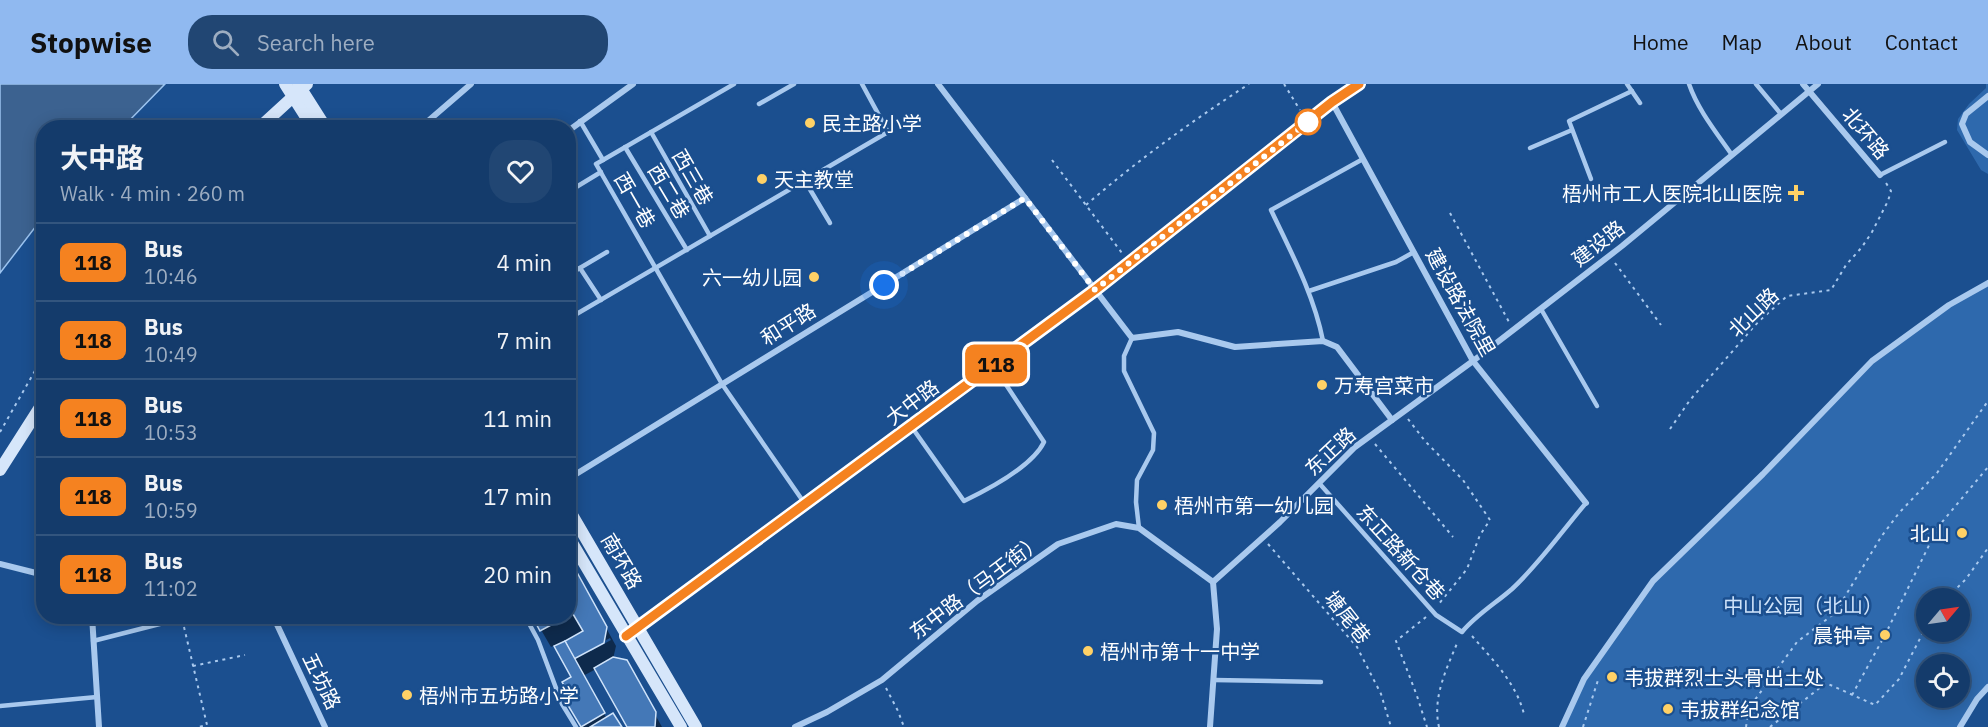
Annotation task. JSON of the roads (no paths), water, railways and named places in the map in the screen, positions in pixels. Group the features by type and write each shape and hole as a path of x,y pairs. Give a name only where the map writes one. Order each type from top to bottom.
{"street":[{"path":"285,84 308,120"},
{"path":"297,84 321,120"},
{"path":"268,120 307,84"},
{"path":"429,120 471,84"},
{"path":"576,124 633,84"},
{"path":"938,84 1132,338 1178,332 1235,347 1323,342 1337,347 1392,420"},
{"name":"大中路","path":"626,636 1095,290 1332,102 1359,84"},
{"name":"北环路","path":"1803,84 1880,175"},
{"name":"建设路","path":"1392,420 1610,256 1818,84"},
{"path":"1988,96 1966,114 1962,124 1970,142 1988,155"},
{"name":"建设路法院里","path":"1332,102 1473,361 1586,502"},
{"name":"和平路","path":"576,474 1025,198"},
{"path":"1562,727 1584,679 1653,581 1763,474 1872,361 1949,305 1988,283"},
{"path":"0,470 36,413"},
{"name":"东正路","path":"1213,582 1263,538 1355,447 1392,420"},
{"name":"南环路","path":"576,522 696,727"},
{"name":"东中路（马王街）","path":"795,727 827,712 882,680 977,601 1058,544 1116,524 1139,528"},
{"path":"1139,528 1213,582 1217,629 1210,727"},
{"name":"南环路","path":"576,550 679,726"},
{"path":"0,564 36,572"},
{"path":"92,624 99,727"},
{"name":"五坊路","path":"277,624 325,727"},
{"path":"1960,727 1977,699 1988,687"}],"lane":[{"path":"603,160 734,84"},
{"path":"759,104 794,84"},
{"path":"576,314 888,132 862,84"},
{"path":"1627,84 1640,103"},
{"path":"1689,84 1709,122 1732,155"},
{"path":"1756,84 1781,114"},
{"path":"1591,179 1569,121 1632,91"},
{"name":"西一巷","path":"580,121 603,160 596,164 722,384 805,505"},
{"path":"1530,148 1572,130"},
{"name":"西三巷","path":"651,132 710,236"},
{"path":"1880,175 1945,142"},
{"name":"西二巷","path":"625,147 687,250"},
{"path":"1323,342 1318,316 1309,291 1271,210 1363,159"},
{"path":"576,187 601,172"},
{"path":"805,181 830,223"},
{"path":"576,270 607,252"},
{"path":"1309,291 1396,262 1414,252"},
{"path":"580,268 601,300"},
{"path":"1540,309 1598,406"},
{"path":"1132,338 1124,356 1124,372 1154,433 1153,450 1137,480 1136,502 1139,528"},
{"path":"911,426 964,501 993,487 1039,453 1044,442 993,365"},
{"name":"东正路新仓巷","path":"1319,483 1436,615 1462,632 1480,614 1512,589 1535,565 1586,502"},
{"path":"93,641 162,624"},
{"path":"529,624 538,640 562,704 576,727"},
{"path":"1214,680 1321,682"},
{"path":"0,706 97,697"}],"place":[{"name":"民主路小学","path":"810,123"},
{"name":"天主教堂","path":"762,179"},
{"name":"梧州市工人医院北山医院","path":"1796,193"},
{"name":"六一幼儿园","path":"814,277"},
{"name":"万寿宫菜市","path":"1322,385"},
{"name":"梧州市第一幼儿园","path":"1162,505"},
{"name":"北山","path":"1962,533"},
{"name":"晨钟亭","path":"1885,635"},
{"name":"梧州市第十一中学","path":"1088,651"},
{"name":"韦拔群烈士头骨出土处","path":"1612,677"},
{"name":"梧州市五坊路小学","path":"407,695"},
{"name":"韦拔群纪念馆","path":"1668,709"}],"park label":[{"name":"中山公园（北山）","path":"1803,605"}]}
